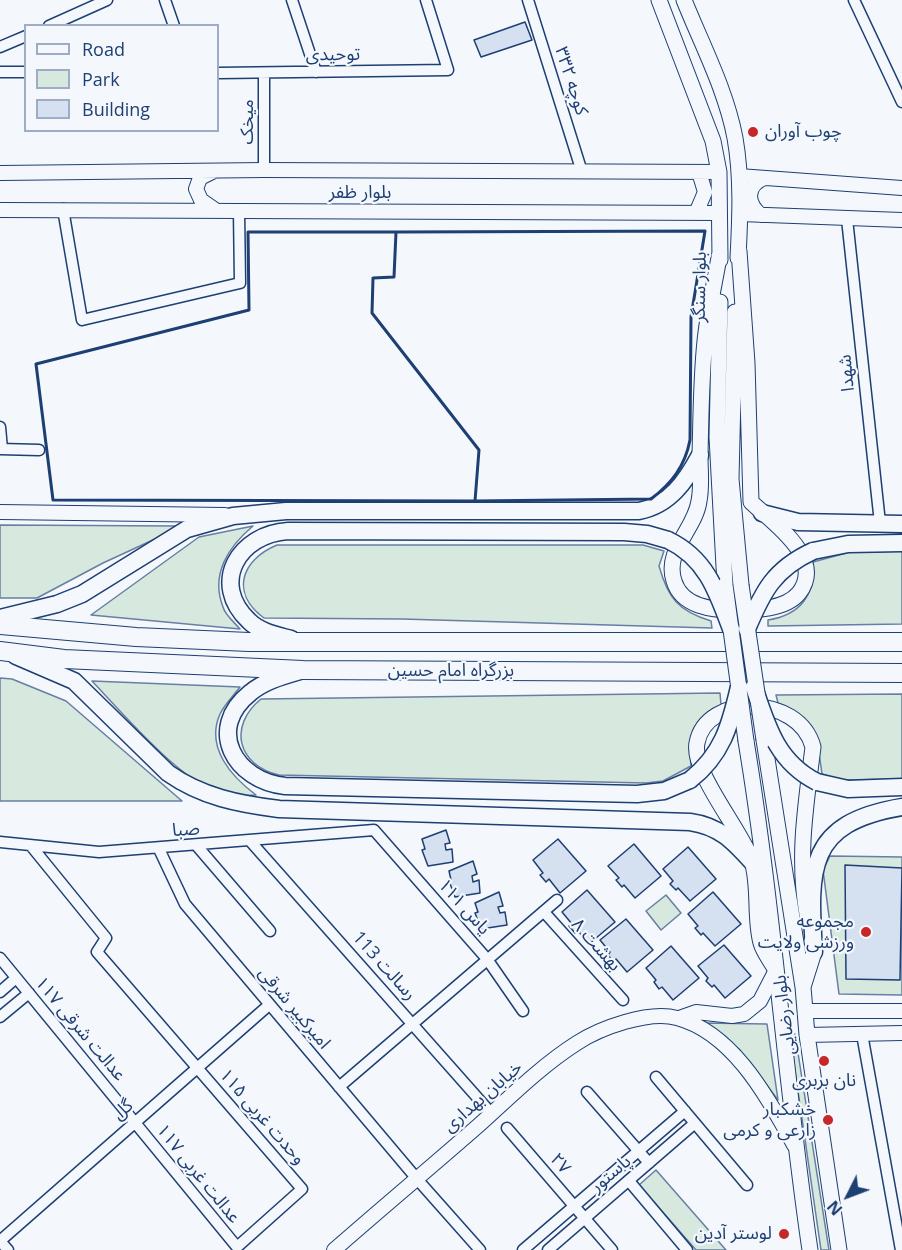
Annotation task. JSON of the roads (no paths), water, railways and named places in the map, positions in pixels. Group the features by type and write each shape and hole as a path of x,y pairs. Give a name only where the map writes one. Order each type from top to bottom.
{"highway":[{"name":"بزرگراه امام حسین","path":"0,625 136,637 300,642 902,642"},
{"name":"بزرگراه امام حسین","path":"2,651 64,659 303,670 902,673"}],"main road":[{"name":"بلوار سنگر","path":"659,0 704,110 713,141 718,172 720,252 717,437 725,585 739,629"},
{"name":"بلوار سنگر","path":"684,0 725,103 735,140 739,176 740,214 733,359 731,479 741,585 739,629"},
{"path":"720,252 705,341 699,505 673,556 674,582 682,596 691,603 708,608 735,610 778,606 797,596 803,588 806,565 788,536 751,502 747,363 738,250"},
{"path":"0,618 57,604 74,597 187,529 242,515 286,511 639,511 666,501 681,485 700,455"},
{"path":"762,513 798,522 902,524"},
{"path":"300,642 262,631 249,622 232,598 229,585 236,560 252,541 267,534 288,531 624,532 646,534 668,540 689,552 706,570 739,629 746,687 776,746 797,770 817,782 848,789 902,787"},
{"path":"739,629 777,575 787,565 813,550 832,545 902,543"},
{"path":"2,651 74,681 168,773 183,783 226,801 279,808 690,822 708,825 724,833 752,862"},
{"path":"303,670 270,681 250,692 240,702 229,723 230,746 235,758 243,769 263,782 285,786 637,794 664,791 690,780 711,761 723,744 746,687"},
{"name":"بلوار رضایی","path":"746,687 764,740 803,987 807,1035 838,1250"},
{"name":"بلوار رضایی","path":"746,687 746,741 763,845 794,1145 810,1250"},
{"path":"775,970 761,944 752,862 697,759 696,743 707,723 720,714 748,707 766,707 794,718 807,731 813,747 801,836 801,864 814,952"},
{"path":"803,987 814,952 811,883 818,856 828,840 846,825 867,815 902,807"}],"street":[{"path":"53,24 107,0"},
{"path":"165,0 173,24"},
{"path":"292,0 316,72"},
{"name":"توحیدی","path":"219,73 448,70 426,0"},
{"name":"کوچه ۳۳۲","path":"528,0 582,172"},
{"path":"854,0 902,102"},
{"path":"0,47 24,37"},
{"path":"0,72 24,72"},
{"name":"میخک","path":"264,74 264,170"},
{"name":"بلوار ظفر","path":"0,173 264,170 718,172"},
{"path":"215,210 201,200 196,189 200,178 216,171"},
{"path":"697,212 705,192 699,172"},
{"path":"739,176 902,188"},
{"path":"761,215 751,204 750,192 756,181 764,178"},
{"path":"63,209 82,320 240,283 239,211"},
{"name":"بلوار ظفر","path":"0,210 719,213"},
{"path":"740,214 902,220"},
{"name":"شهدا","path":"847,219 880,523"},
{"path":"0,427 1,449 39,450"},
{"path":"0,512 242,515"},
{"name":"صبا","path":"0,842 99,852 251,842 374,830"},
{"name":"یاس ۱۱۱","path":"374,830 487,958 523,1011"},
{"name":"رسالت 113","path":"251,842 413,1022 491,1113"},
{"path":"197,846 270,931"},
{"name":"۱۱۵ وحدت غربی","path":"32,847 106,938 98,952 303,1189 237,1247"},
{"name":"امیرکبیر شرقی","path":"159,849 185,904 417,1179 480,1250"},
{"path":"339,1087 557,900"},
{"name":"۸ بهشت","path":"544,912 623,1000"},
{"name":"۱۱۷ عدالت شرقی","path":"0,958 134,1121"},
{"name":"خیابان بهداری","path":"334,1250 559,1056 605,1029 655,1016 679,1018 696,1012 732,1016 744,1014 760,1001 775,970"},
{"path":"0,992 16,978"},
{"path":"0,1017 29,993"},
{"name":"گل","path":"0,1241 134,1121 269,1005"},
{"path":"805,1011 902,1011"},
{"name":"خیابان بهداری","path":"679,1018 711,1036 744,1066 769,1099 794,1145"},
{"path":"807,1035 902,1033"},
{"path":"862,1034 901,1250"},
{"path":"656,1077 747,1185"},
{"path":"587,1092 649,1163"},
{"path":"523,1250 685,1111"},
{"name":"۱۱۷ عدالت غربی","path":"134,1121 237,1247"},
{"name":"پاستور","path":"548,1250 695,1123"},
{"name":"۲۷","path":"507,1128 612,1250"},
{"path":"629,1181 687,1250"},
{"path":"0,1241 8,1250"}],"place":[{"name":"چوب آوران","path":"753,132"},
{"name":"مجموعه ورزشی ولایت","path":"866,932"},
{"name":"نان بربری","path":"824,1061"},
{"name":"خشکبار زارعی و کرمی","path":"828,1120"},
{"name":"لوستر آدین","path":"784,1234"}]}
